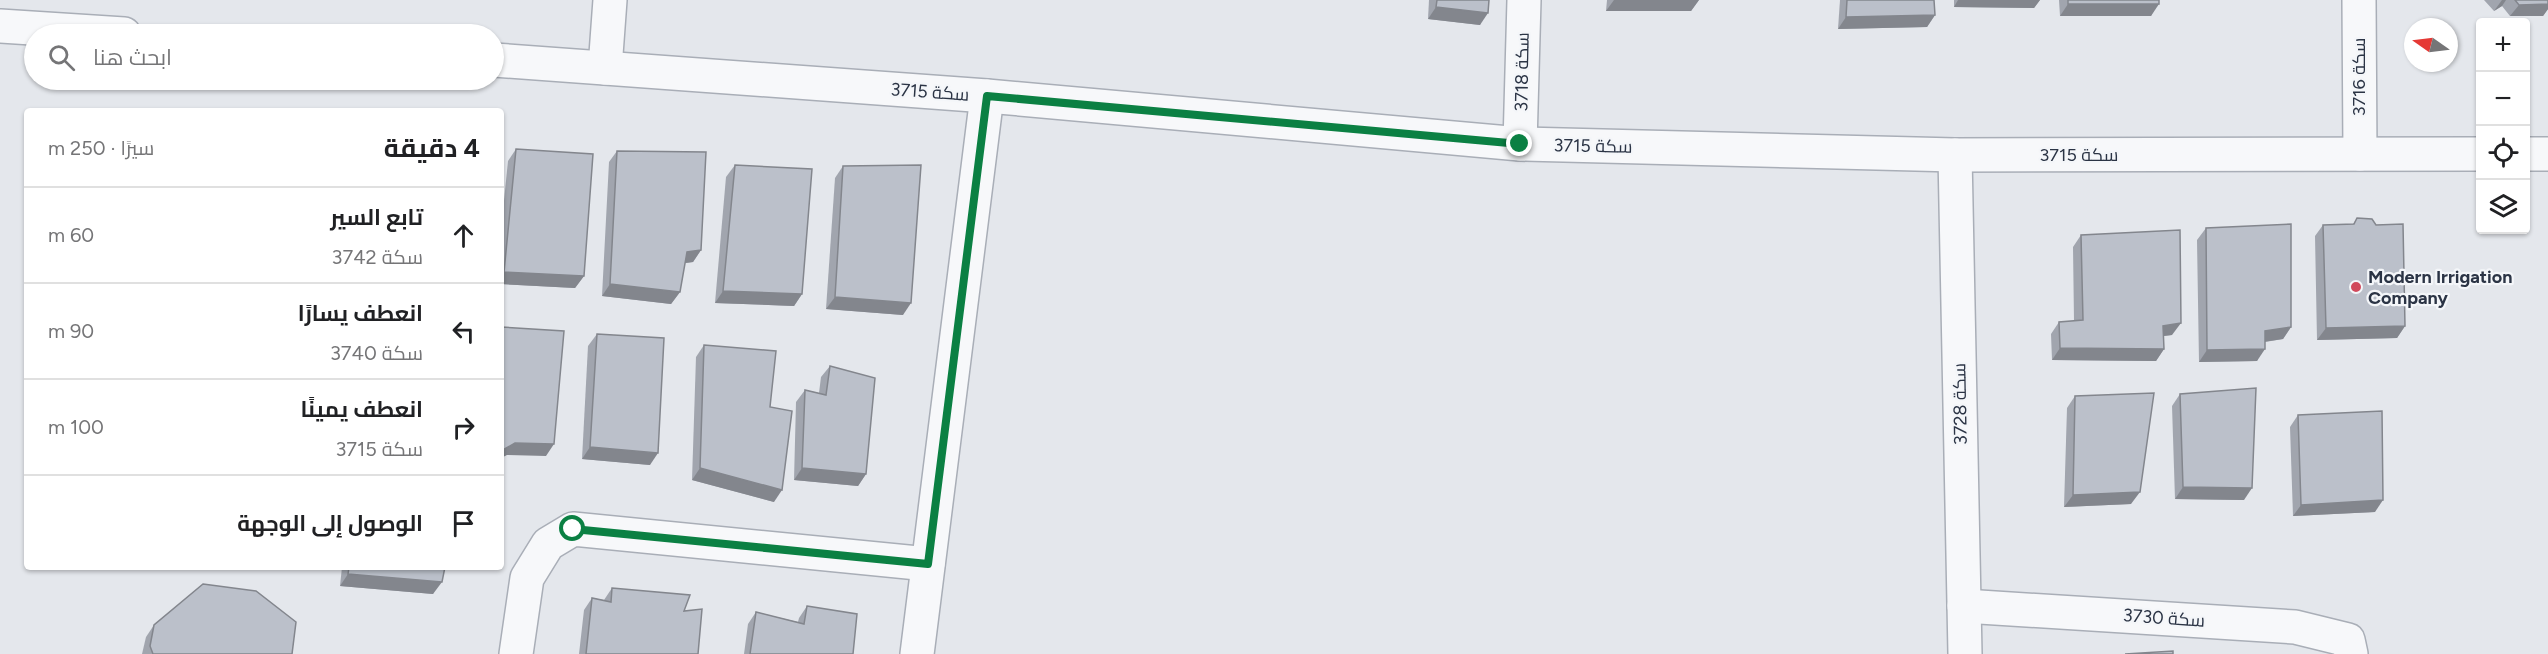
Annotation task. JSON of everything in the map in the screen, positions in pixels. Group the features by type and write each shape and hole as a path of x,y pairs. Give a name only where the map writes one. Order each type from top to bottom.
{"street":[{"path":"605,68 610,0"},
{"name":"سكة 3718","path":"1520,144 1524,0"},
{"name":"سكة 3716","path":"2359,0 2360,154"},
{"path":"0,26 24,28"},
{"name":"سكة 3715","path":"504,61 987,96 1520,144 1955,155 2476,154"},
{"path":"917,654 987,96"},
{"path":"2530,154 2548,154"},
{"name":"سكة 3728","path":"1955,155 1965,654"},
{"path":"516,654 527,578 548,544 573,529 928,564"},
{"name":"سكة 3730","path":"1964,606 2295,627 2348,640 2351,654"}],"building":[{"path":"1437,0 1489,0 1488,13 1436,7"},
{"path":"1847,0 1934,0 1935,15 1846,17"},
{"path":"2068,0 2159,0 2159,4 2068,4"},
{"path":"2515,0 2548,0 2548,4 2519,5"},
{"path":"516,149 593,154 584,276 504,272"},
{"path":"617,151 706,152 701,250 687,252 680,292 610,284"},
{"path":"735,165 812,169 802,294 723,291"},
{"path":"921,165 911,303 835,297 843,166"},
{"name":"Modern Irrigation Company","path":"2357,218 2372,219 2376,225 2403,224 2405,326 2326,328 2323,225 2354,224"},
{"path":"2291,224 2291,327 2265,331 2265,349 2207,350 2206,228"},
{"path":"2180,230 2181,323 2163,326 2164,349 2060,348 2059,322 2083,320 2081,235"},
{"path":"504,327 564,331 554,444 515,443 504,449"},
{"path":"597,334 664,338 658,453 590,447"},
{"path":"704,345 776,351 770,407 792,411 782,490 700,468"},
{"path":"830,366 875,378 866,474 802,468 805,390 826,395"},
{"path":"2256,388 2252,488 2183,487 2180,394"},
{"path":"2154,393 2140,492 2073,495 2075,396"},
{"path":"2382,411 2383,500 2301,505 2298,415"},
{"path":"349,570 444,570 442,582 348,574"},
{"path":"203,584 256,591 296,622 292,654 153,654 150,646 154,625"},
{"path":"612,588 690,595 684,611 702,609 698,654 586,654 592,598 611,602"},
{"path":"807,606 857,614 853,654 750,654 756,612 804,624"},
{"path":"2173,651 2173,654 2125,654"}],"place":[{"name":"Modern Irrigation Company","path":"2356,287"}],"route":[{"path":"573,529 928,564 987,96 1520,144"}]}
